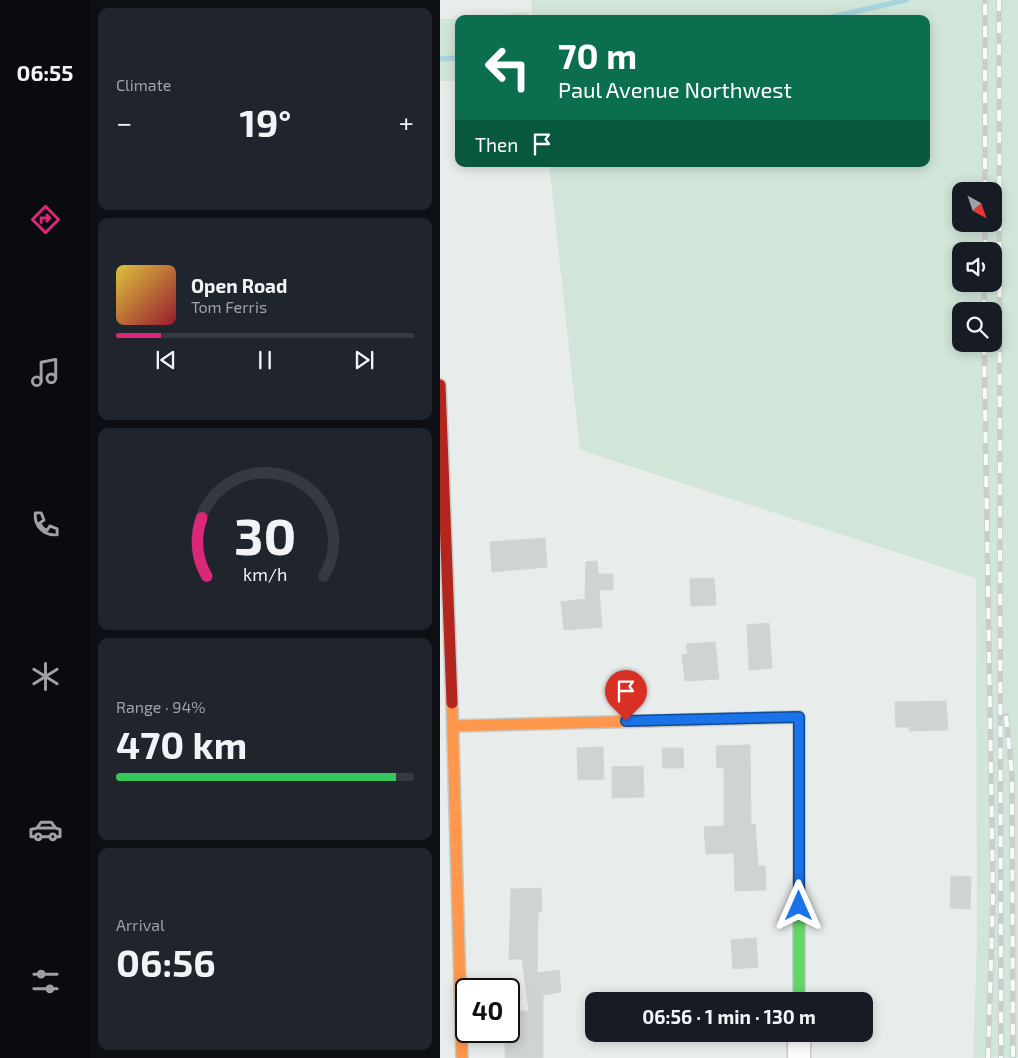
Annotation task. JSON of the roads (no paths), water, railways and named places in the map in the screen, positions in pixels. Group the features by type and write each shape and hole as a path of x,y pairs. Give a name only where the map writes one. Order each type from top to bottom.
{"street":[{"path":"440,385 444,588 453,726 462,1058"},
{"path":"453,726 799,717 799,992"},
{"path":"799,1042 799,1058"}],"waterway":[{"path":"840,15 906,0"},
{"path":"440,59 455,58"}],"railway":[{"path":"985,0 985,182"},
{"path":"999,0 1001,1058"},
{"path":"985,232 985,242"},
{"path":"984,292 984,302"},
{"path":"984,352 993,896 988,1058"},
{"path":"1006,716 1012,775 1013,1058"}]}
